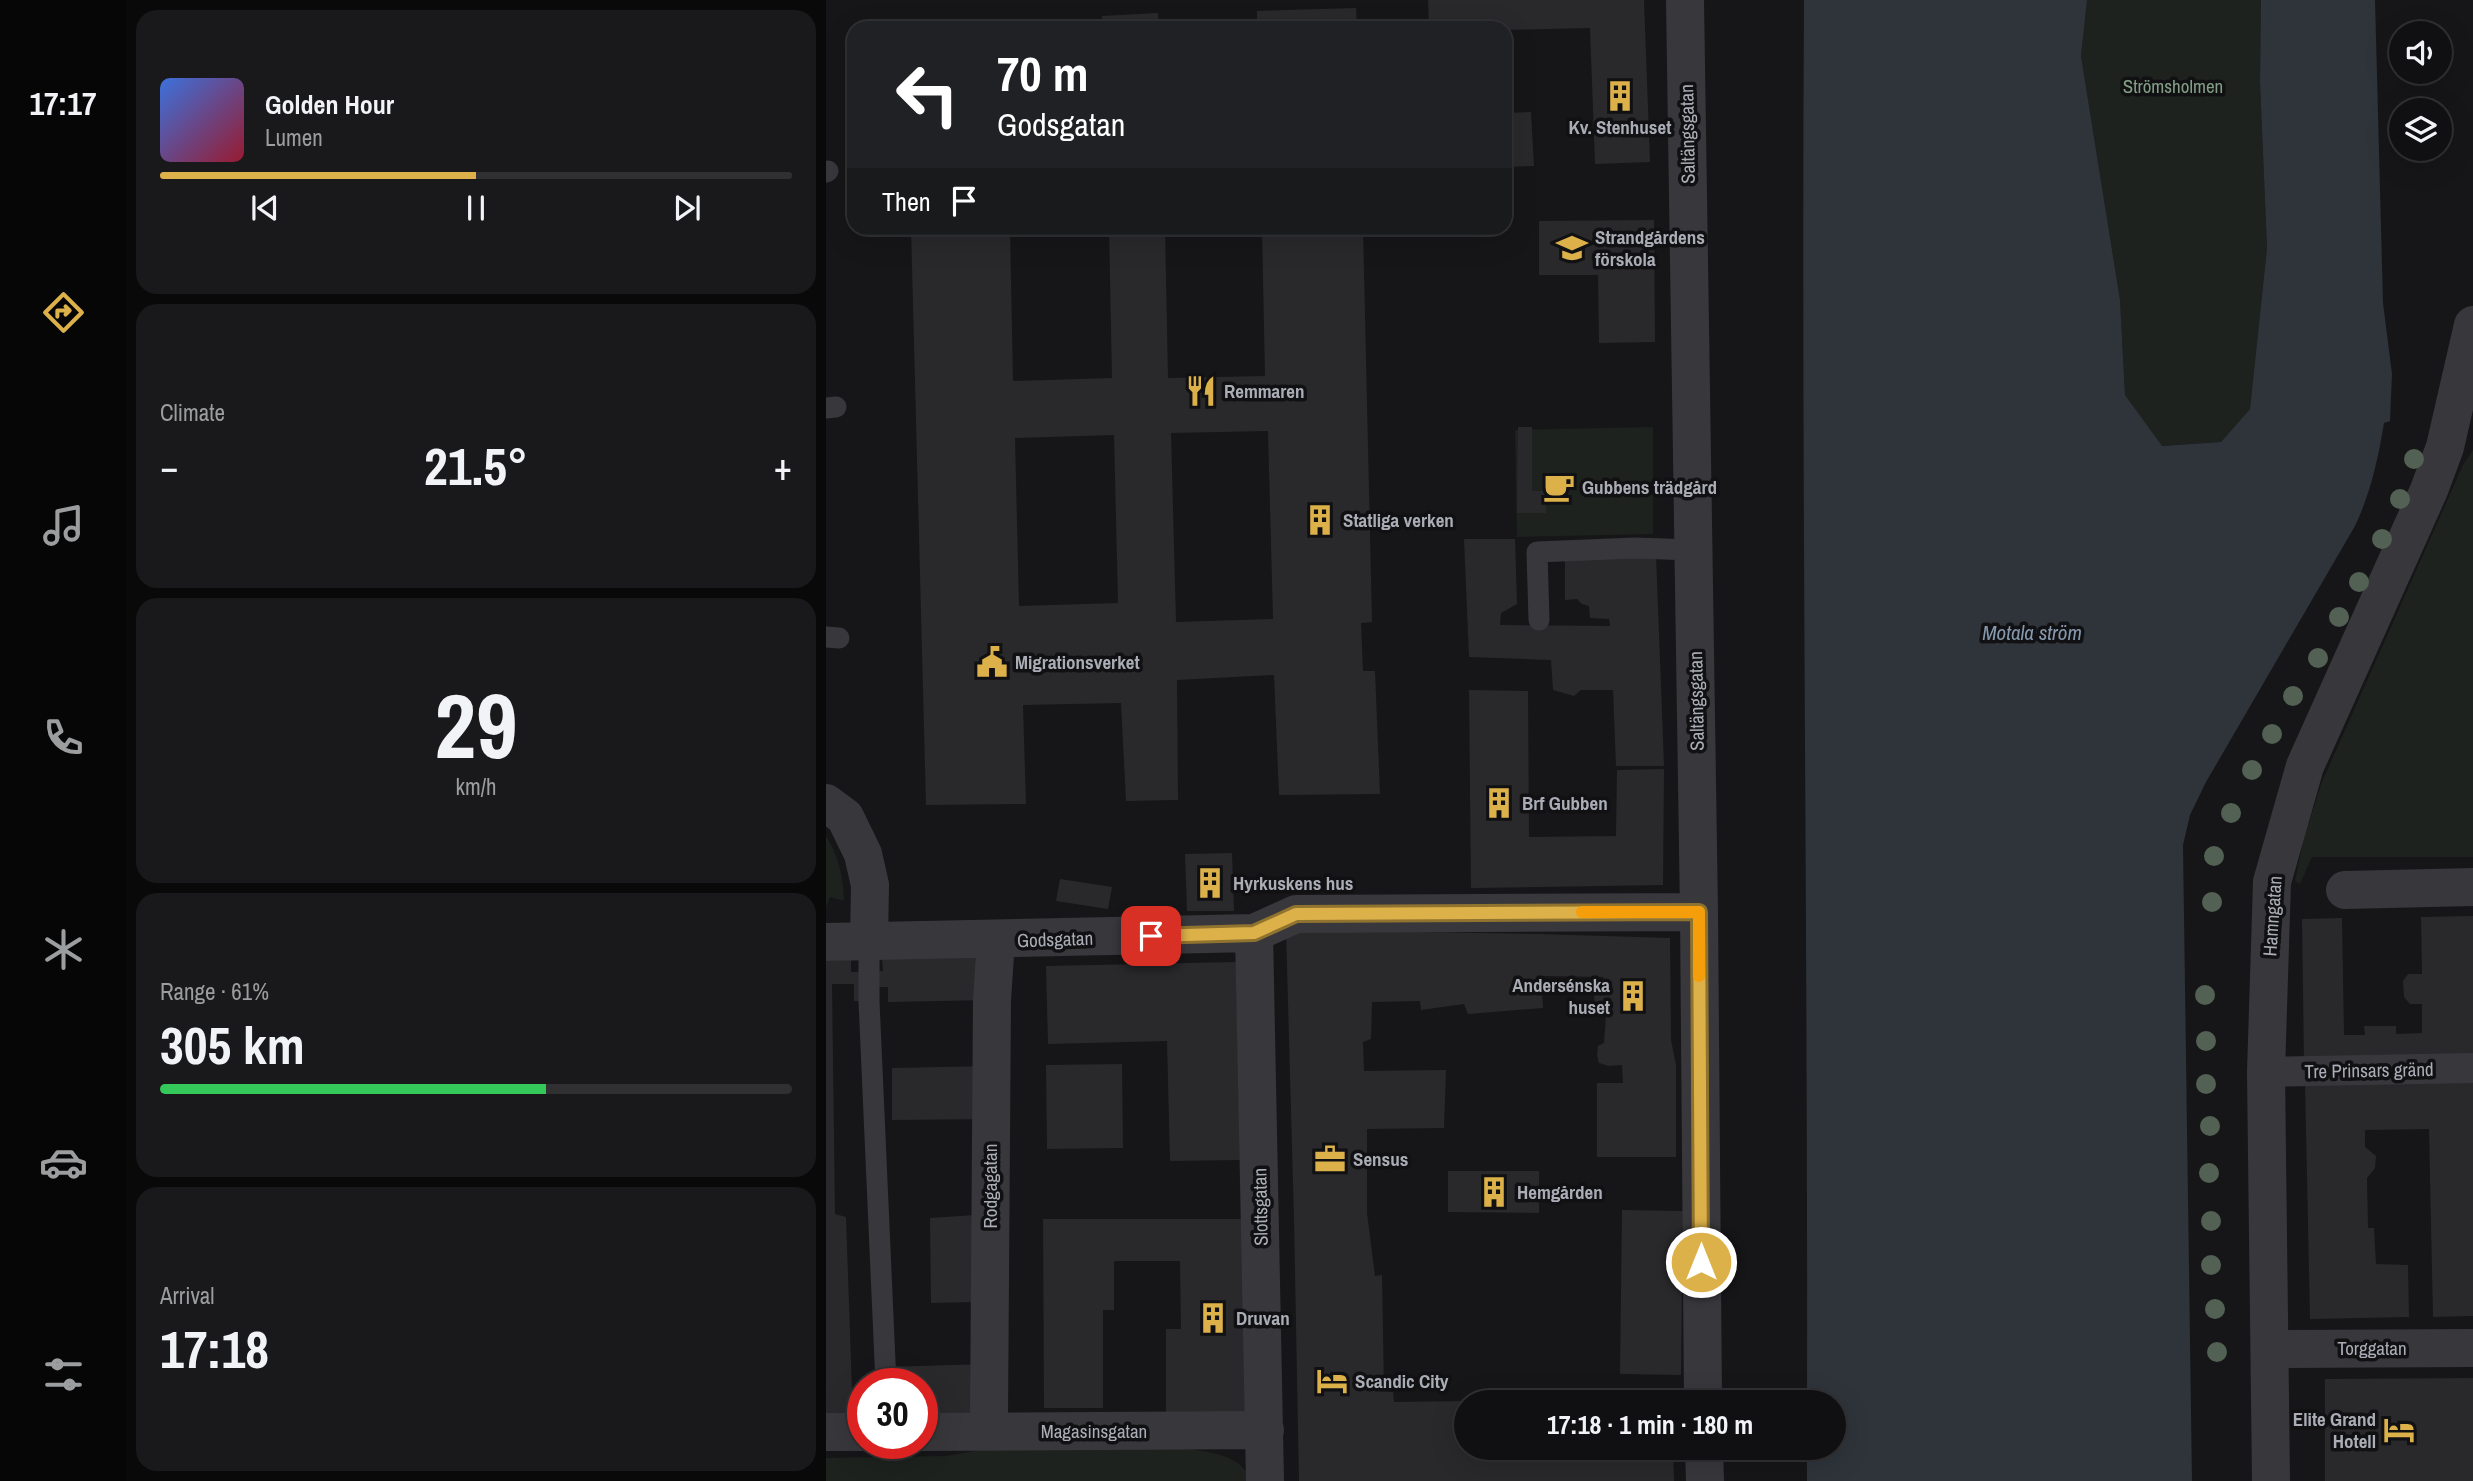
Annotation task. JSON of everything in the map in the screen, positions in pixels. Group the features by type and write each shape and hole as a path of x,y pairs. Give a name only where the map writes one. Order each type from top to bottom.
{"street":[{"name":"Saltängsgatan","path":"1685,0 1699,912 1702,1385"},
{"name":"Hamngatan","path":"2271,1481 2266,1072 2270,902 2280,848 2305,766 2429,490 2445,447 2466,387 2473,325"},
{"path":"826,803 845,817 863,855 870,884 869,941"},
{"path":"2345,890 2473,887"},
{"name":"Godsgatan","path":"826,942 1254,933 1296,914 1699,912"},
{"name":"Slottsgatan","path":"1254,933 1265,1481"},
{"name":"Rodgagatan","path":"994,1431 989,1416 989,1403 992,1000 996,940"},
{"name":"Tre Prinsars gränd","path":"2266,1072 2473,1068"},
{"name":"Torggatan","path":"2270,1349 2473,1348"},
{"name":"Magasinsgatan","path":"938,1432 1265,1430"},
{"path":"826,1432 847,1432"},
{"path":"1704,1460 1705,1481"}],"lane":[{"path":"1539,620 1537,552 1635,548 1693,550"},
{"path":"869,941 869,1001 885,1368"}],"green space":[{"name":"Strömsholmen","path":"2087,0 2261,0 2260,82 2267,248 2250,409 2221,442 2161,446 2125,395 2120,300 2081,56"},
{"path":"1653,427 1653,534 1517,537 1515,430"},
{"path":"2473,450 2473,857 2312,857 2300,884 2295,881 2304,838 2322,782 2463,465"},
{"path":"826,836 839,867 844,901 830,897 826,907"},
{"path":"998,1447 1189,1449 1217,1454 1234,1461 1247,1472 1252,1481 826,1481 826,1458 938,1459 938,1456"}],"water":[{"name":"Motala ström","path":"1804,0 2087,0 2081,56 2120,300 2125,395 2162,446 2221,442 2250,409 2267,248 2260,82 2261,0 2375,0 2383,303 2392,374 2390,421 2384,423 2373,475 2355,526 2206,782 2190,815 2183,845 2192,1481 1807,1481 1807,1460 1846,1460 1846,1390 1807,1390"}],"building":[{"name":"Kv. Stenhuset","path":"1428,0 1644,0 1650,162 1595,164 1590,28 1512,30 1512,21 1429,21"},
{"path":"1356,8 1357,21 1257,21 1257,11"},
{"path":"1158,13 1159,21 1102,21 1102,16"},
{"name":"Kv. Stenhuset","path":"1531,112 1534,166 1512,167 1512,113"},
{"path":"1654,220 1655,342 1599,343 1598,275 1539,275 1539,221"},
{"name":"Statliga verken","path":"911,235 1010,235 1013,381 1112,378 1109,235 1165,235 1168,378 1265,376 1262,235 1363,235 1372,622 1361,623 1363,671 1375,671 1380,794 1279,795 1274,675 1177,680 1178,800 1126,801 1121,703 1023,705 1026,804 926,805","holes":["1268,431 1273,619 1176,622 1171,433","1114,435 1118,603 1019,606 1015,438"]},
{"path":"1518,427 1532,427 1532,491 1546,491 1546,513 1517,513"},
{"path":"1464,539 1515,539 1517,604 1501,613 1500,625 1610,626 1609,619 1590,618 1589,606 1577,599 1565,600 1565,554 1656,555 1664,766 1616,766 1613,690 1581,690 1574,696 1553,690 1551,660 1469,657"},
{"name":"Brf Gubben","path":"1469,690 1528,691 1529,837 1616,836 1617,770 1664,769 1663,885 1471,888"},
{"name":"Hyrkuskens hus","path":"1232,853 1234,911 1187,911 1185,854"},
{"path":"1060,879 1112,887 1108,909 1056,901"},
{"path":"2473,916 2473,1060 2304,1062 2302,919 2342,918 2344,1035 2365,1035 2364,1026 2396,1026 2396,1034 2422,1033 2422,1004 2410,1004 2404,997 2403,981 2408,974 2422,974 2421,917"},
{"path":"1286,930 1670,938 1671,1040 1676,1065 1676,1157 1597,1157 1597,1083 1623,1083 1622,1065 1609,1066 1599,1063 1597,1055 1598,1046 1604,1043 1606,1015 1595,1005 1593,986 1604,977 1541,976 1543,1008 1468,1014 1464,1004 1421,1010 1420,1001 1372,1002 1371,1039 1363,1042 1364,1071 1446,1070 1444,1128 1367,1129 1367,1213 1375,1276 1382,1275 1384,1391 1393,1392 1394,1402 1454,1401 1454,1460 1673,1460 1674,1481 1299,1481"},
{"path":"991,954 992,1000 888,1002 888,987 869,987 869,1001 854,1001 854,984 832,984 835,1214 846,1217 851,1368 847,1368 847,1423 826,1423 826,961 851,960 851,972 883,971 882,957"},
{"path":"1236,962 1240,1160 1170,1161 1167,1041 1048,1044 1046,966"},
{"path":"1122,1064 1123,1148 1047,1149 1046,1065"},
{"path":"991,1066 991,1119 892,1120 892,1068"},
{"path":"2473,1080 2473,1316 2433,1317 2429,1129 2365,1130 2365,1147 2376,1156 2375,1168 2367,1178 2368,1228 2374,1228 2376,1264 2408,1265 2409,1317 2310,1319 2305,1083"},
{"name":"Hemgården","path":"1448,1171 1539,1171 1539,1213 1448,1212"},
{"path":"1622,1210 1683,1211 1681,1375 1620,1374"},
{"path":"975,1215 977,1302 931,1303 930,1218"},
{"name":"Druvan","path":"1043,1219 1245,1219 1245,1413 1166,1413 1166,1329 1181,1329 1180,1261 1114,1261 1114,1310 1103,1310 1103,1408 1044,1408"},
{"path":"988,1364 989,1416 938,1418 938,1368 885,1367"},
{"name":"Elite Grand Hotell","path":"2473,1378 2473,1481 2325,1481 2325,1379"}],"slow traffic":[{"path":"1582,912 1699,912 1699,976"}],"place":[{"name":"Kv. Stenhuset","path":"1620,96"},
{"name":"Strandgårdens förskola","path":"1572,248"},
{"name":"Remmaren","path":"1201,391"},
{"name":"Gubbens trädgård","path":"1559,487"},
{"name":"Statliga verken","path":"1320,520"},
{"name":"Migrationsverket","path":"992,662"},
{"name":"Brf Gubben","path":"1499,803"},
{"name":"Hyrkuskens hus","path":"1210,883"},
{"name":"Andersénska huset","path":"1633,996"},
{"name":"Sensus","path":"1330,1159"},
{"name":"Hemgården","path":"1494,1192"},
{"name":"Druvan","path":"1213,1318"},
{"name":"Scandic City","path":"1332,1381"},
{"name":"Elite Grand Hotell","path":"2399,1430"}],"route":[{"path":"1151,936 1254,933 1296,914 1699,912 1701,1262"}]}
